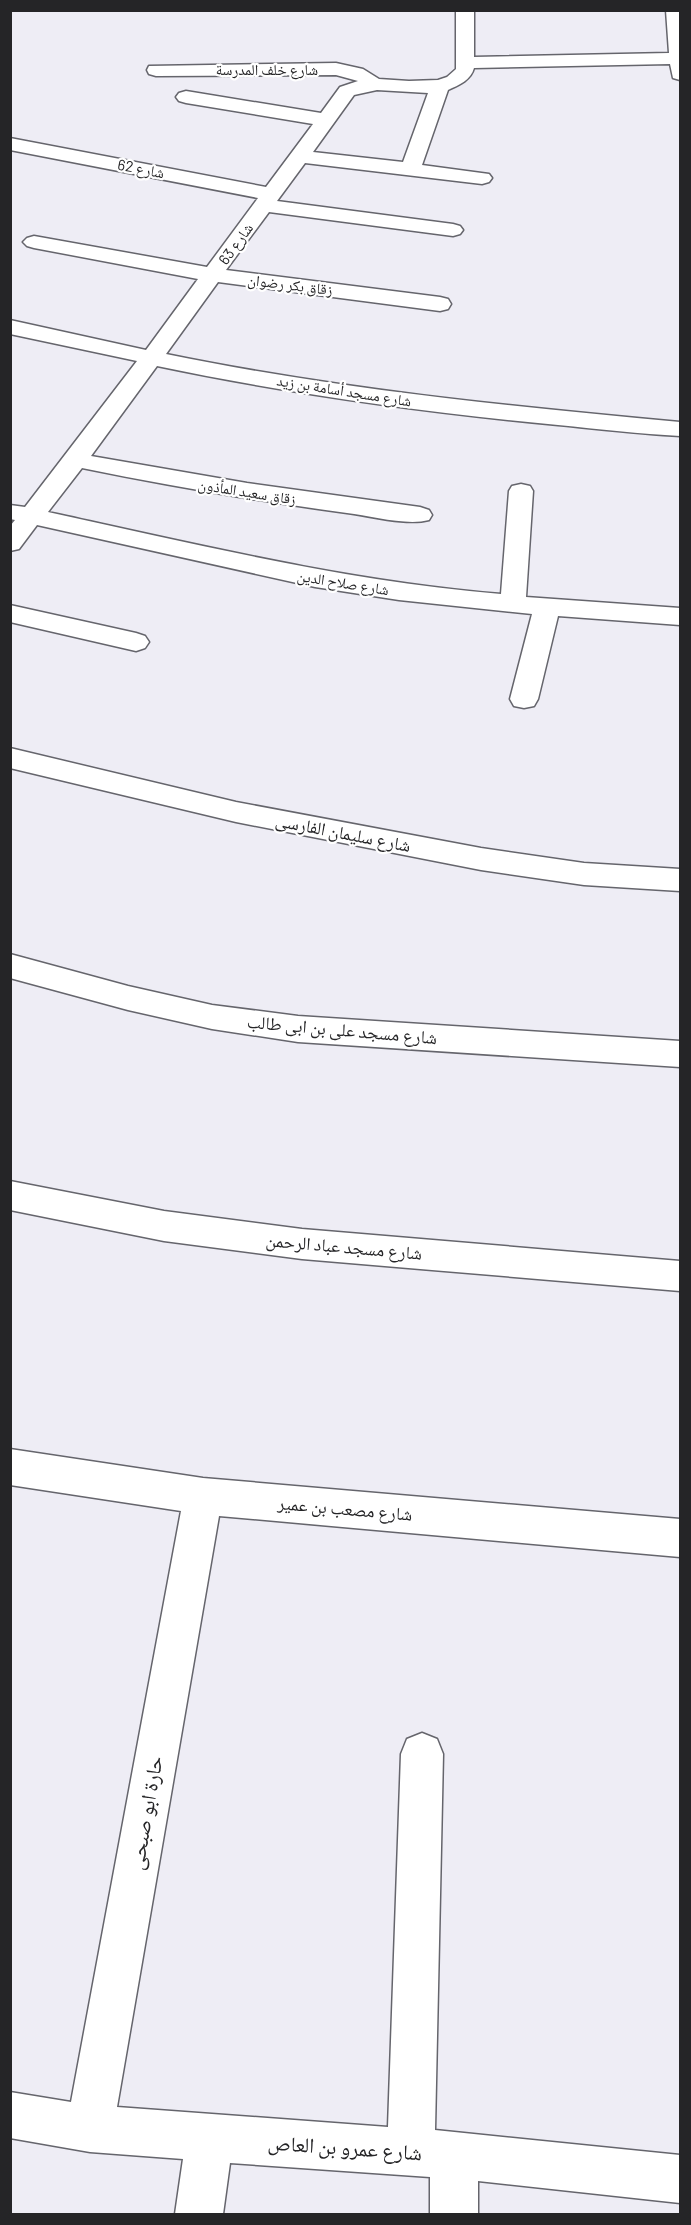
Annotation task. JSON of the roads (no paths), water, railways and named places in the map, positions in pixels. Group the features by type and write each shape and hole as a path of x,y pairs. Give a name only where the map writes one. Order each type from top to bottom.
{"street":[{"path":"410,170 439,87 459,78 465,71 465,10"},
{"path":"465,63 680,66 675,10"},
{"name":"شارع خلف المدرسة","path":"156,70 336,69 353,71 366,76 373,83"},
{"name":"شارع 63","path":"10,543 20,514 76,460 347,90 362,84 373,83 439,87"},
{"path":"186,97 325,120"},
{"name":"شارع 62","path":"10,144 268,200 453,230"},
{"path":"299,156 482,178"},
{"name":"زقاق بكر رضوان","path":"34,242 213,275 440,304"},
{"name":"شارع مسجد أسامة بن زيد","path":"10,327 332,392 518,414 681,429"},
{"name":"زقاق سعيد المأذون","path":"76,460 186,482 290,499 420,514"},
{"path":"513,603 521,491"},
{"name":"شارع صلاح الدين","path":"20,514 273,571 360,586 513,603 681,617"},
{"path":"524,699 547,606"},
{"path":"10,614 136,642"},
{"name":"شارع سليمان الفارسى","path":"10,758 236,812 471,857 584,874 681,880"},
{"name":"شارع مسجد على بن ابى طالب","path":"10,966 128,998 212,1017 288,1028 681,1054"},
{"name":"شارع مسجد عباد الرحمن","path":"10,1195 164,1226 302,1244 681,1276"},
{"name":"شارع مصعب بن عمير","path":"10,1467 202,1496 681,1538"},
{"name":"حارة ابو صبحى","path":"90,2129 202,1496"},
{"path":"422,1754 433,2154 454,2214"},
{"name":"شارع عمرو بن العاص","path":"10,2115 90,2129 433,2154 681,2179"},
{"path":"199,2214 210,2137"}]}
